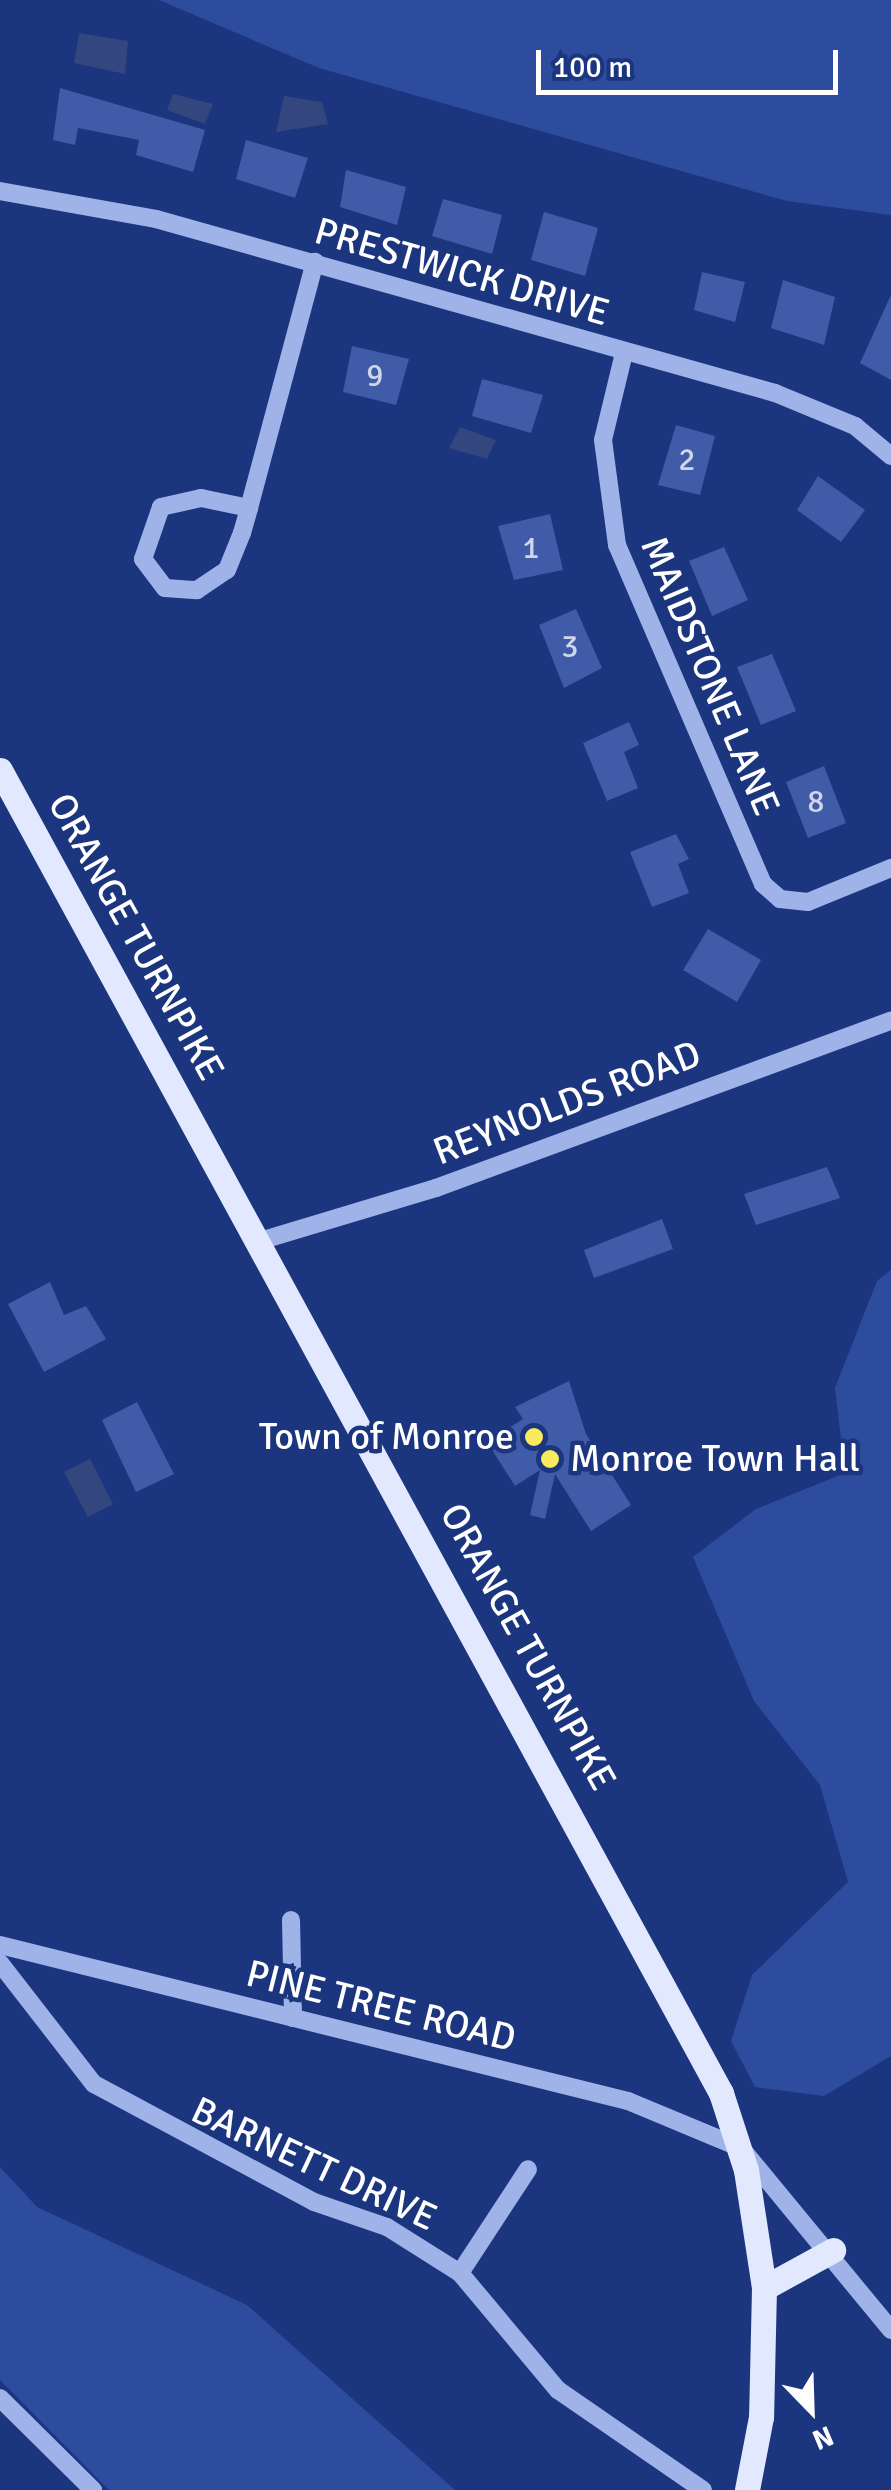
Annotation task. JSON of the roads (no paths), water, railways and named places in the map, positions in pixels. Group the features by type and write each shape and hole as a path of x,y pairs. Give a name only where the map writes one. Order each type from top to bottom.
{"main road":[{"name":"ORANGE TURNPIKE","path":"0,770 263,1240 684,2010 741,2148 764,2288 762,2417 747,2490"},
{"path":"764,2288 833,2250"}],"street":[{"name":"PRESTWICK DRIVE","path":"0,190 315,262 624,353 775,392 856,426 891,456"},
{"path":"248,508 202,498 161,507 143,559 166,588 197,590 227,570 248,508 315,262"},
{"name":"MAIDSTONE LANE","path":"624,353 604,440 617,545 763,884 780,899 808,902 891,868"},
{"name":"REYNOLDS ROAD","path":"263,1240 436,1188 891,1021"},
{"path":"291,1920 294,2018"},
{"name":"PINE TREE ROAD","path":"0,1945 628,2100 741,2148"},
{"name":"BARNETT DRIVE","path":"0,1963 82,2074 124,2104 314,2202 387,2226 460,2273 558,2390 704,2490"},
{"path":"741,2148 833,2250 891,2330"},
{"path":"460,2273 528,2169"},
{"path":"0,2398 93,2490"}],"place":[{"name":"Town of Monroe","path":"534,1437"},
{"name":"Monroe Town Hall","path":"550,1459"}]}
